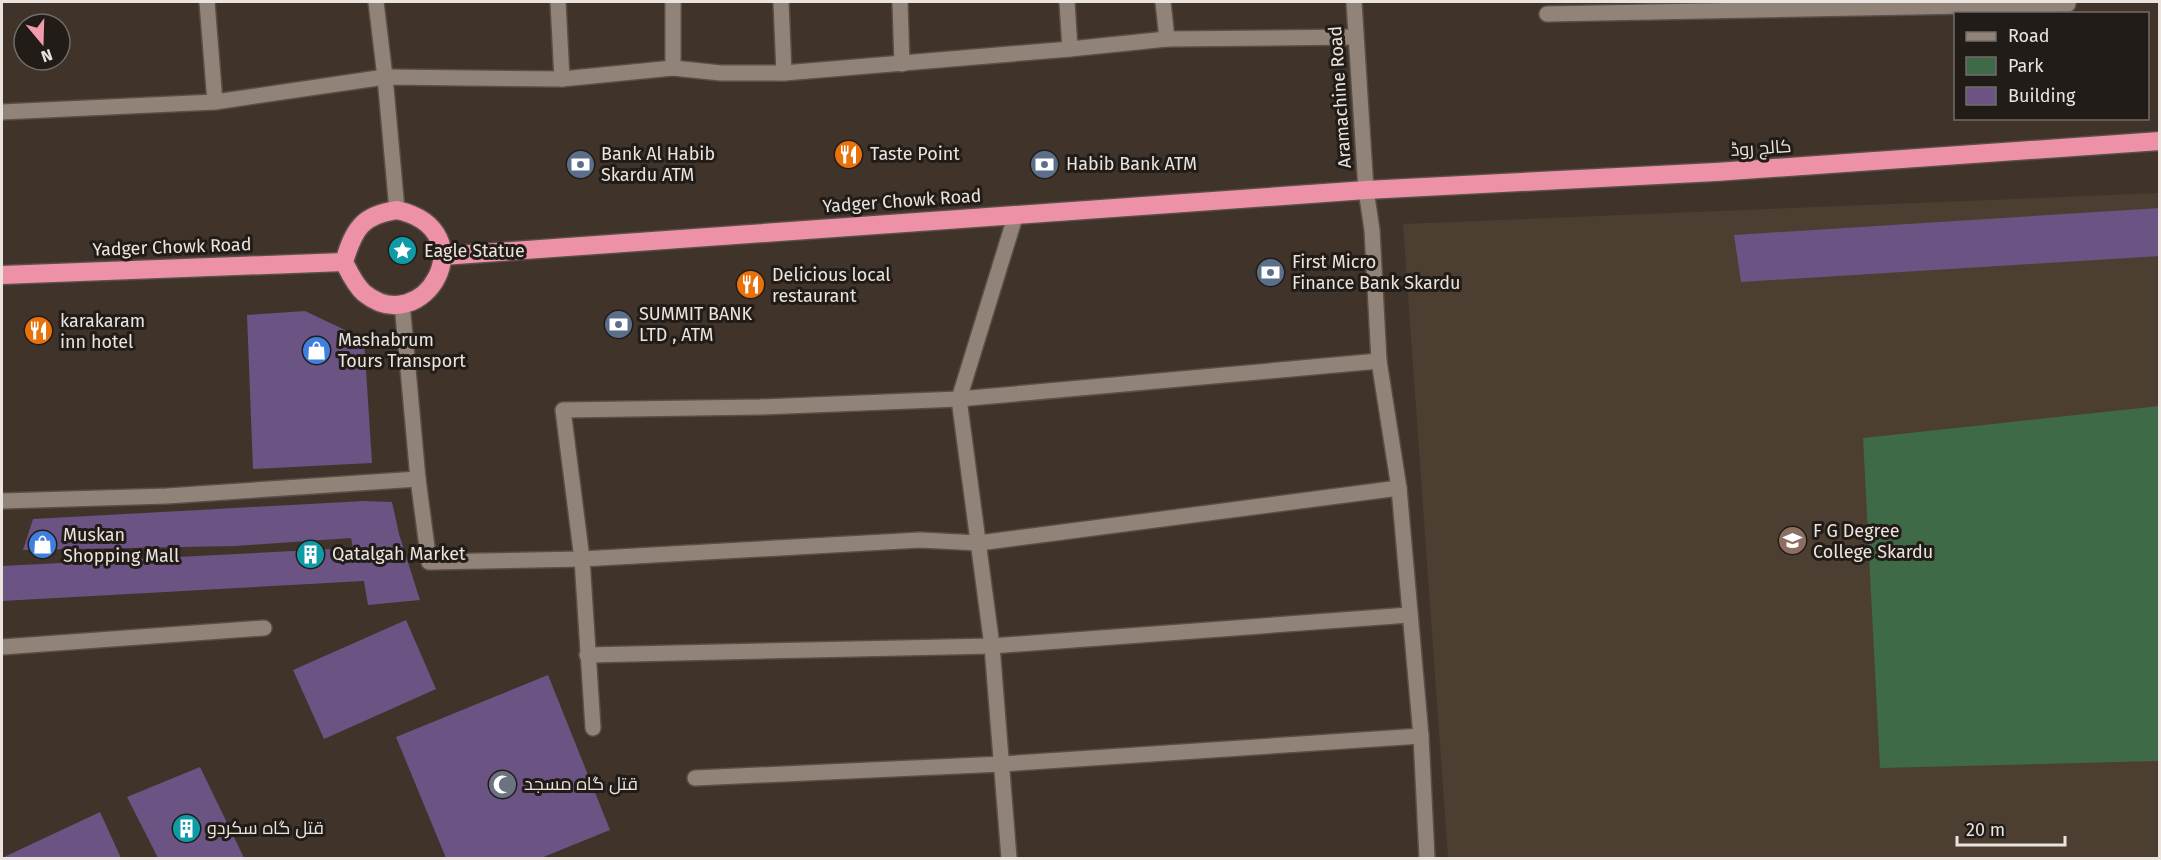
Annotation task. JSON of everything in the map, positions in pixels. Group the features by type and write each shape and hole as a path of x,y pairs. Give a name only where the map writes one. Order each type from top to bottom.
{"highway":[{"name":"کالج روڈ","path":"1366,190 1716,172 2160,141"},
{"name":"Yadger Chowk Road","path":"442,256 1366,190"},
{"path":"397,210 412,214 426,222 436,234 442,264 437,279 426,293 411,302 394,305 377,301 362,292 344,262 356,231 367,219 381,212 397,210"},
{"name":"Yadger Chowk Road","path":"2,275 344,262"}],"street":[{"path":"207,2 215,102"},
{"path":"376,2 397,210"},
{"path":"558,2 562,79"},
{"path":"673,2 674,68"},
{"path":"781,2 784,73"},
{"path":"900,2 902,64"},
{"path":"1067,2 1070,49"},
{"path":"1163,2 1167,39"},
{"name":"Aramachine Road","path":"1354,2 1366,190 1372,230 1379,361 1399,488 1420,736 1427,858"},
{"path":"1547,14 2067,4 2068,2"},
{"path":"2,112 215,102 385,77 562,79 674,68 721,73 784,73 1167,39 1355,37"},
{"path":"1009,858 992,646 958,399 1016,214"},
{"path":"402,303 418,479 429,562 582,559 920,540 979,543 1399,488"},
{"path":"593,728 582,559 563,410 760,407 958,399 1379,361"},
{"path":"2,501 156,497 418,479"},
{"path":"587,655 992,646 1409,615"},
{"path":"2,647 264,628"},
{"path":"695,778 1002,764 1420,736"}],"shaded area":[{"name":"F G Degree College Skardu","path":"2159,193 2159,858 1448,858 1403,224"}],"green space":[{"path":"2159,406 2159,761 1880,768 1863,438"}],"building":[{"path":"2160,208 2160,256 1741,282 1734,235"},
{"path":"305,311 364,339 372,463 253,469 247,315"},
{"name":"Qatalgah Market","path":"364,501 392,502 399,534 420,600 368,605 364,581 2,601 2,566 353,548 351,538 235,546 23,550 33,519"},
{"path":"406,620 436,689 324,739 293,670"},
{"name":"قتل گاہ مسجد","path":"548,675 610,830 541,858 446,858 396,737"},
{"name":"قتل گاہ سکردو","path":"200,767 244,858 158,858 127,797"},
{"path":"100,812 121,858 2,858"}],"place":[{"name":"Taste Point","path":"849,154"},
{"name":"Bank Al Habib Skardu ATM","path":"580,164"},
{"name":"Habib Bank ATM","path":"1045,164"},
{"name":"Eagle Statue","path":"403,251"},
{"name":"First Micro Finance Bank Skardu","path":"1271,272"},
{"name":"Delicious local restaurant","path":"751,285"},
{"name":"SUMMIT BANK LTD , ATM","path":"618,324"},
{"name":"karakaram inn hotel","path":"39,331"},
{"name":"Mashabrum Tours Transport","path":"317,350"},
{"name":"F G Degree College Skardu","path":"1792,541"},
{"name":"Muskan Shopping Mall","path":"42,545"},
{"name":"Qatalgah Market","path":"311,554"},
{"name":"قتل گاہ مسجد","path":"503,784"},
{"name":"قتل گاہ سکردو","path":"186,828"}]}
